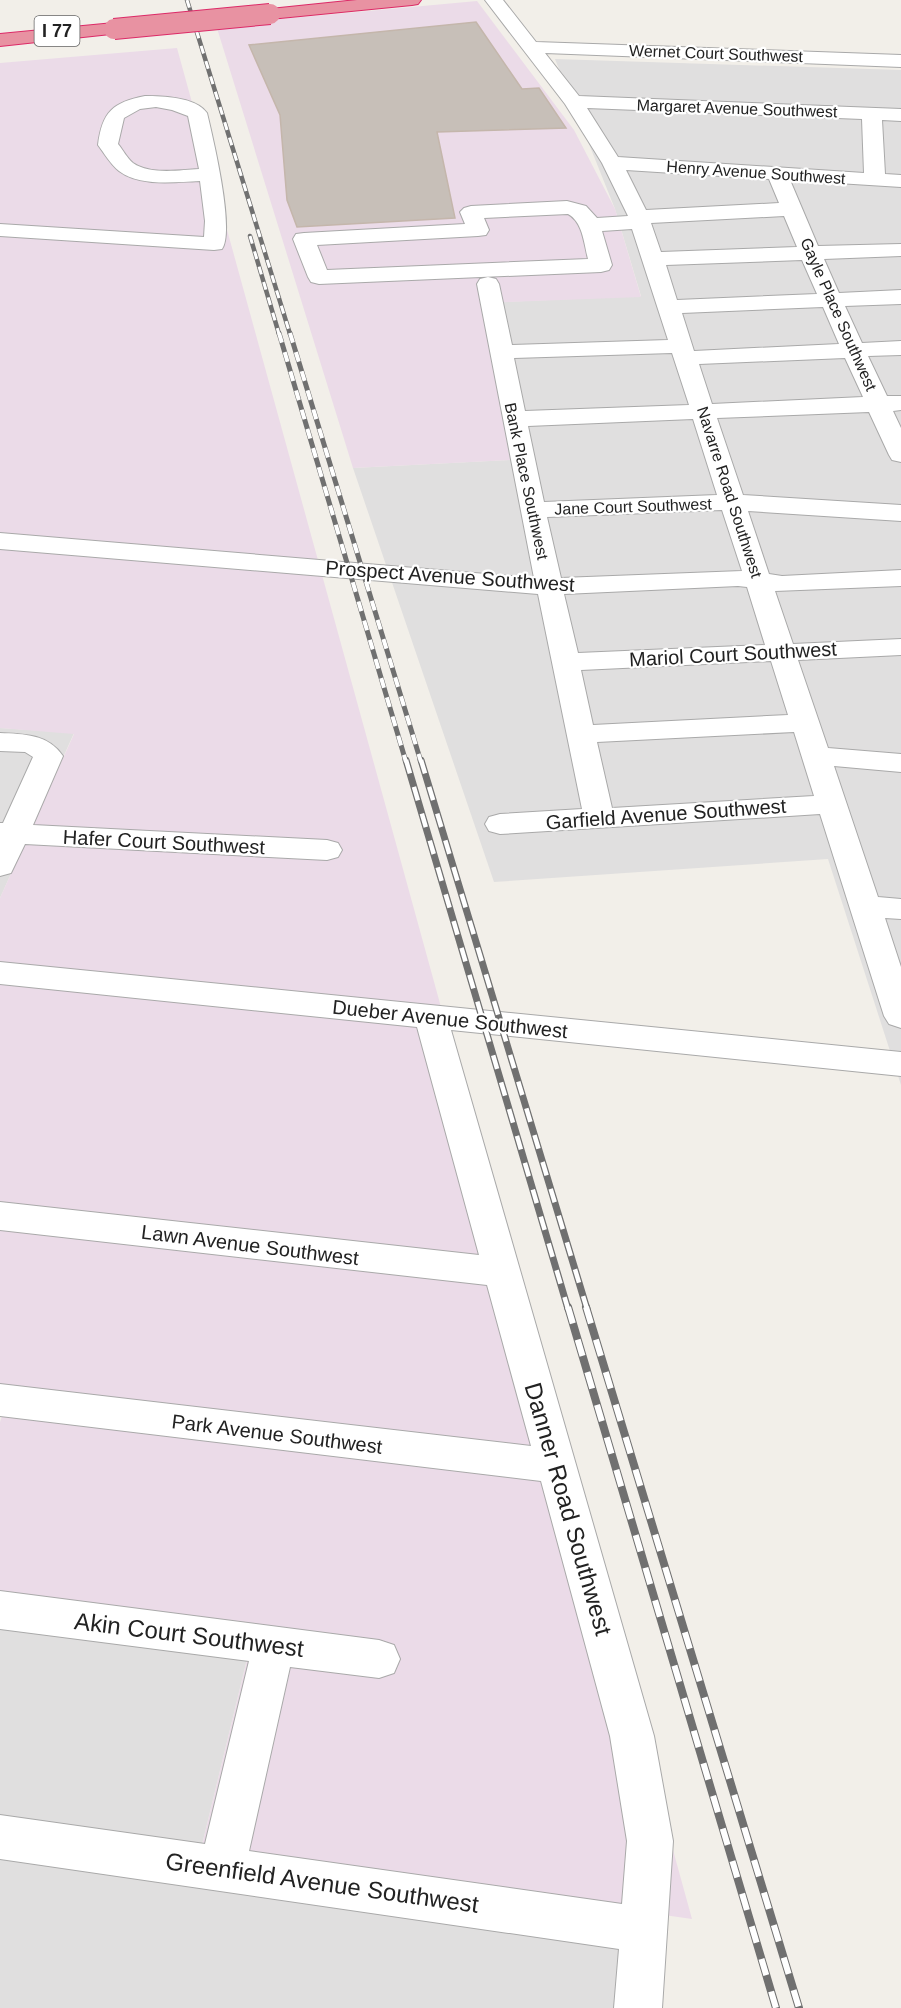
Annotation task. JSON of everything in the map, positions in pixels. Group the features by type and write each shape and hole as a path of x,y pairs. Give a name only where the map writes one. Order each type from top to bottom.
{"highway":[{"name":"I 77","path":"0,22 112,22 234,0"},
{"path":"269,12 364,0"},
{"path":"0,38 112,22 412,0"}],"street":[{"name":"Navarre Road Southwest","path":"494,0 573,102 612,163 640,220 901,1016"},
{"name":"Wernet Court Southwest","path":"531,47 901,61"},
{"path":"0,230 214,244 216,221 209,161 196,111 165,103 145,102 126,108 114,119 108,145 128,168 160,175 210,175"},
{"name":"Margaret Avenue Southwest","path":"573,102 901,115"},
{"path":"872,113 875,180"},
{"name":"Henry Avenue Southwest","path":"612,163 901,181"},
{"name":"Gayle Place Southwest","path":"777,173 854,350 890,403 901,455"},
{"path":"555,208 580,210 585,214 590,225 601,265 319,277 304,238 478,230 471,212 555,208"},
{"path":"590,225 792,209"},
{"path":"653,259 901,250"},
{"name":"Bank Place Southwest","path":"488,284 532,510 599,818"},
{"path":"669,307 901,297"},
{"path":"500,352 683,352 901,348"},
{"path":"514,419 890,403"},
{"name":"Jane Court Southwest","path":"532,510 733,502 901,513"},
{"name":"Prospect Avenue Southwest","path":"0,541 550,587 738,578 782,584 901,578"},
{"name":"Mariol Court Southwest","path":"566,662 901,647"},
{"path":"581,734 806,723"},
{"path":"0,742 41,748 48,756 48,761 7,834 0,866"},
{"path":"817,756 901,763"},
{"name":"Garfield Avenue Southwest","path":"500,824 832,804"},
{"name":"Hafer Court Southwest","path":"7,834 327,850"},
{"path":"866,906 901,909"},
{"name":"Dueber Avenue Southwest","path":"0,973 901,1064"},
{"name":"Danner Road Southwest","path":"431,1018 632,1736 650,1841 638,2008"},
{"name":"Lawn Avenue Southwest","path":"0,1216 501,1272"},
{"name":"Park Avenue Southwest","path":"0,1400 555,1466"},
{"name":"Akin Court Southwest","path":"0,1610 379,1659"},
{"path":"222,1868 274,1645"},
{"name":"Greenfield Avenue Southwest","path":"0,1837 644,1930"}],"shaded area":[{"path":"477,1 574,130 615,209 641,297 481,303 510,460 353,468 216,25"},
{"path":"177,48 692,1919 201,1849 254,1631 0,1598 0,1422 12,1386 0,1385 0,898 74,734 0,728 0,63"},
{"path":"555,59 901,70 901,1085 828,859 494,882 353,468 509,460 481,303 641,296 615,209"},
{"path":"0,728 74,733 0,898"},
{"path":"0,1598 254,1630 201,1849 659,1915 653,2008 0,2008"}],"building":[{"path":"476,22 522,89 539,88 566,128 437,132 455,218 297,227 287,200 280,115 249,45"}],"railway":[{"path":"187,0 290,334"},
{"path":"250,236 279,334"},
{"path":"279,333 406,762"},
{"path":"290,333 421,762"},
{"path":"406,760 568,1309"},
{"path":"421,760 587,1309"},
{"path":"568,1307 776,2008"},
{"path":"586,1307 799,2008"}]}
